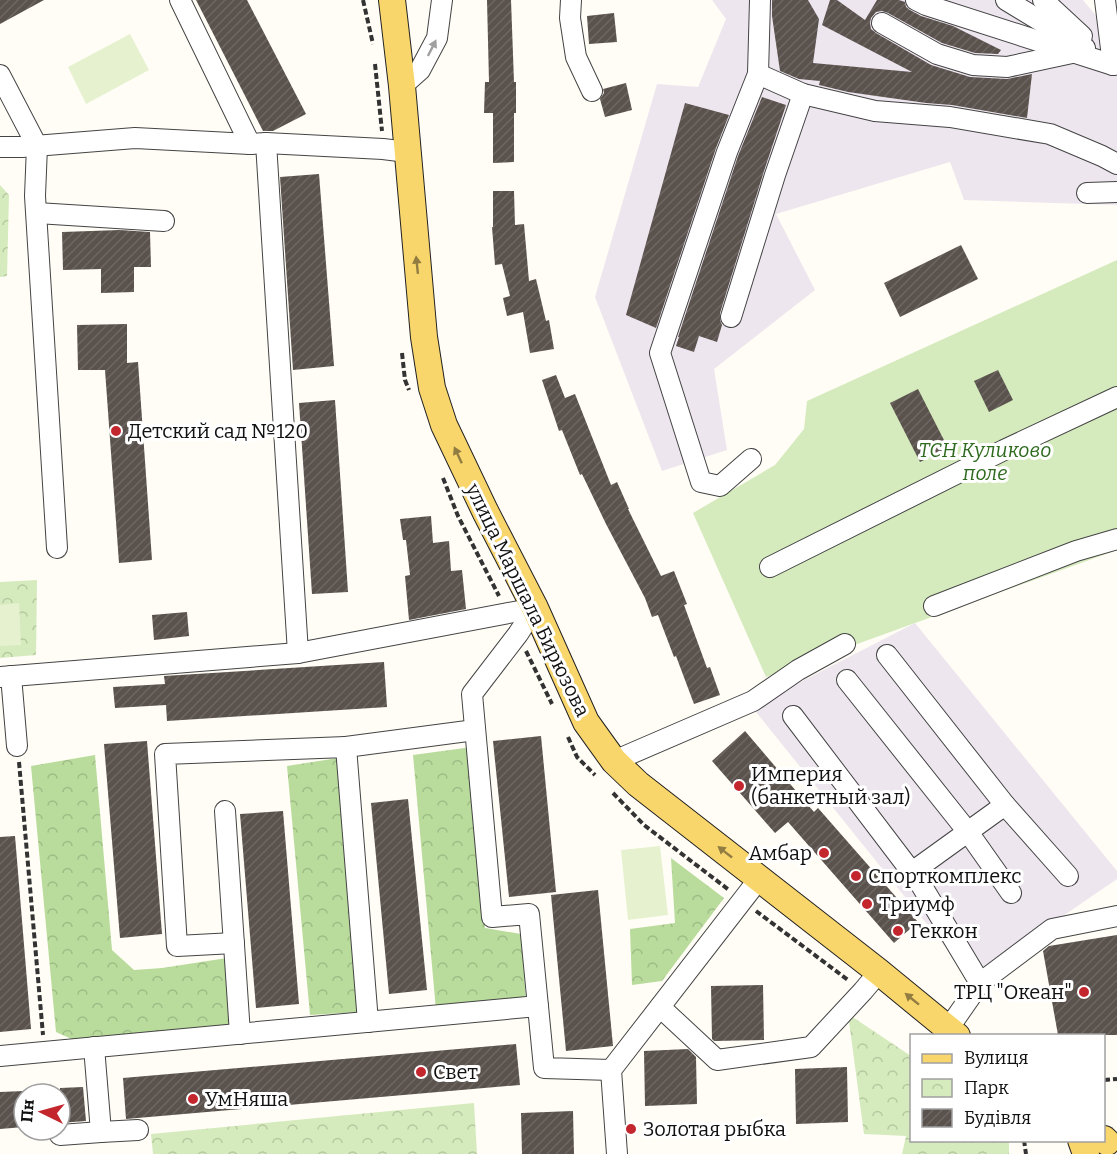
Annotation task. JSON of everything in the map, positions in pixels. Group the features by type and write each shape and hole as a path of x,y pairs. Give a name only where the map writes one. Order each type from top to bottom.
{"main road":[{"name":"улица Маршала Бирюзова","path":"392,0 402,86 424,337 432,388 444,425 484,511 535,608 586,722 614,761 638,784 953,1032"},
{"path":"1091,1142 1106,1145"}],"street":[{"path":"180,0 258,143 298,653"},
{"path":"402,86 420,70 437,38 442,0"},
{"path":"571,0 570,18 576,57 592,91"},
{"path":"751,459 720,486 701,482 660,353 727,152 758,74 760,0"},
{"path":"916,0 1115,67"},
{"path":"1006,0 1115,67"},
{"path":"1043,0 1115,67"},
{"path":"1105,0 1115,67"},
{"path":"882,22 937,54 973,65 1007,67 1075,53"},
{"path":"758,74 803,94 875,111 950,117 1050,134 1117,164"},
{"path":"0,75 37,146 35,196 57,548"},
{"path":"731,317 803,94"},
{"path":"0,147 135,138 407,152"},
{"path":"1088,192 1117,192"},
{"path":"37,213 164,221"},
{"path":"770,567 1004,450 1117,397"},
{"path":"934,606 1076,551 1117,539"},
{"path":"17,746 5,676 298,653 535,608"},
{"path":"535,608 472,694 492,917 529,914 544,1068 611,1070"},
{"path":"614,761 753,701 798,670 845,644"},
{"path":"887,655 1005,805 1068,876"},
{"path":"847,680 968,832 1011,893"},
{"path":"793,716 920,883 980,983"},
{"path":"234,942 177,946 165,754 346,747 475,730"},
{"path":"346,747 368,1022"},
{"path":"912,872 1005,805"},
{"path":"225,811 240,1034"},
{"path":"617,1154 611,1070 759,879"},
{"path":"953,1032 980,983 1052,929 1117,916"},
{"path":"660,1007 717,1060 811,1047 879,972"},
{"path":"0,1056 538,1006"},
{"path":"94,1047 101,1132"},
{"path":"72,1134 138,1130"}],"path":[{"path":"17,746 44,1052"}],"shaded area":[{"path":"712,0 1083,0 1117,41 1117,205 964,200 950,162 776,214 815,290 714,369 727,450 662,471 595,297 657,84 698,87 726,19"},
{"path":"915,623 1117,871 1117,879 971,979 752,707"}],"green space":[{"path":"130,34 149,70 86,104 68,67"},
{"path":"0,185 9,195 7,276 0,277"},
{"name":"ТСН Куликово поле","path":"1117,260 1117,550 766,677 693,513 775,465 804,429 807,401"},
{"path":"37,580 36,655 0,658 0,582"},
{"path":"19,603 21,645 0,646 0,605"},
{"path":"472,747 485,928 521,934 526,1000 436,1010 413,755"},
{"path":"95,755 112,950 134,970 227,958 234,1028 74,1040 56,1032 31,766"},
{"path":"338,758 361,1012 310,1015 287,766"},
{"path":"660,846 668,915 628,920 621,850"},
{"path":"671,858 724,898 662,981 632,985 630,929 675,923"},
{"path":"848,1014 910,1055 910,1142 1009,1142 1009,1154 902,1154 906,1136 864,1134"},
{"path":"474,1103 477,1154 153,1154 151,1134"}],"building":[{"path":"0,0 44,0 0,24"},
{"path":"196,0 247,0 306,114 273,131 263,131"},
{"path":"487,0 511,0 514,82 516,82 514,162 493,163 493,113 484,113 485,82 489,82"},
{"path":"772,0 808,0 819,19 813,63 912,72 822,25 830,0 837,0 865,20 877,0 905,2 906,7 921,16 953,26 1001,50 998,54 975,53 942,43 882,11 876,12 871,18 871,29 931,65 970,77 1007,79 1032,74 1027,118 952,105 848,92 819,85 820,81 799,79 780,71"},
{"path":"614,13 617,42 589,44 587,16"},
{"path":"626,83 632,110 605,117 600,99 604,93 603,89"},
{"path":"762,97 786,105 720,313 722,325 717,342 699,336 694,352 676,346 678,337 738,156"},
{"path":"685,103 729,115 656,328 626,315"},
{"path":"319,174 334,366 293,370 280,177"},
{"path":"493,191 514,191 515,225 524,224 529,281 536,279 546,321 549,320 554,349 530,353 523,312 507,316 503,298 510,296 502,264 495,265 492,227"},
{"path":"120,230 150,232 151,267 134,267 134,292 101,293 101,269 63,270 62,232"},
{"path":"961,245 978,279 900,317 884,283"},
{"path":"127,324 127,363 138,362 152,560 119,563 105,370 78,370 77,325"},
{"path":"998,370 1013,400 989,412 974,381"},
{"path":"556,375 565,398 575,394 611,485 617,482 661,576 674,571 707,668 710,667 720,695 694,704 658,615 652,617 645,598 582,474 580,475 562,430 559,431 542,380"},
{"path":"918,389 948,448 920,462 890,403"},
{"path":"335,400 348,592 312,594 299,403"},
{"path":"431,516 433,543 449,541 451,571 462,570 466,609 409,620 405,576 410,575 406,540 403,540 400,519"},
{"path":"187,612 189,636 154,640 152,615"},
{"path":"384,662 387,707 167,721 166,705 115,708 113,687 165,684 164,676"},
{"path":"745,731 814,812 818,808 918,922 894,943 788,822 775,833 712,761"},
{"path":"541,736 556,892 509,897 493,741"},
{"path":"147,741 162,934 120,938 104,744"},
{"path":"408,799 427,990 389,994 371,803"},
{"path":"283,811 299,1004 256,1008 240,814"},
{"path":"15,836 31,1029 0,1032 0,837"},
{"path":"598,890 613,1046 566,1051 551,895"},
{"name":"ТРЦ \"Океан\"","path":"1117,935 1117,1035 1058,1034 1043,951 1049,946"},
{"path":"763,985 764,1040 714,1041 712,1039 711,986"},
{"path":"516,1044 520,1085 126,1119 123,1078"},
{"path":"688,1049 696,1057 697,1104 645,1106 644,1051"},
{"path":"847,1067 848,1122 796,1124 795,1069"},
{"path":"72,1087 83,1087 86,1121 72,1122"},
{"path":"0,1092 12,1092 12,1128 0,1129"},
{"path":"573,1111 574,1154 522,1154 521,1113"}],"place":[{"name":"Детский сад №120","path":"116,431"},
{"name":"Империя (банкетный зал)","path":"739,786"},
{"name":"Амбар","path":"824,853"},
{"name":"Спорткомплекс","path":"856,876"},
{"name":"Триумф","path":"867,904"},
{"name":"Геккон","path":"898,931"},
{"name":"ТРЦ \"Океан\"","path":"1084,992"},
{"name":"Свет","path":"421,1072"},
{"name":"УмНяша","path":"193,1099"},
{"name":"Золотая рыбка","path":"631,1129"}]}
